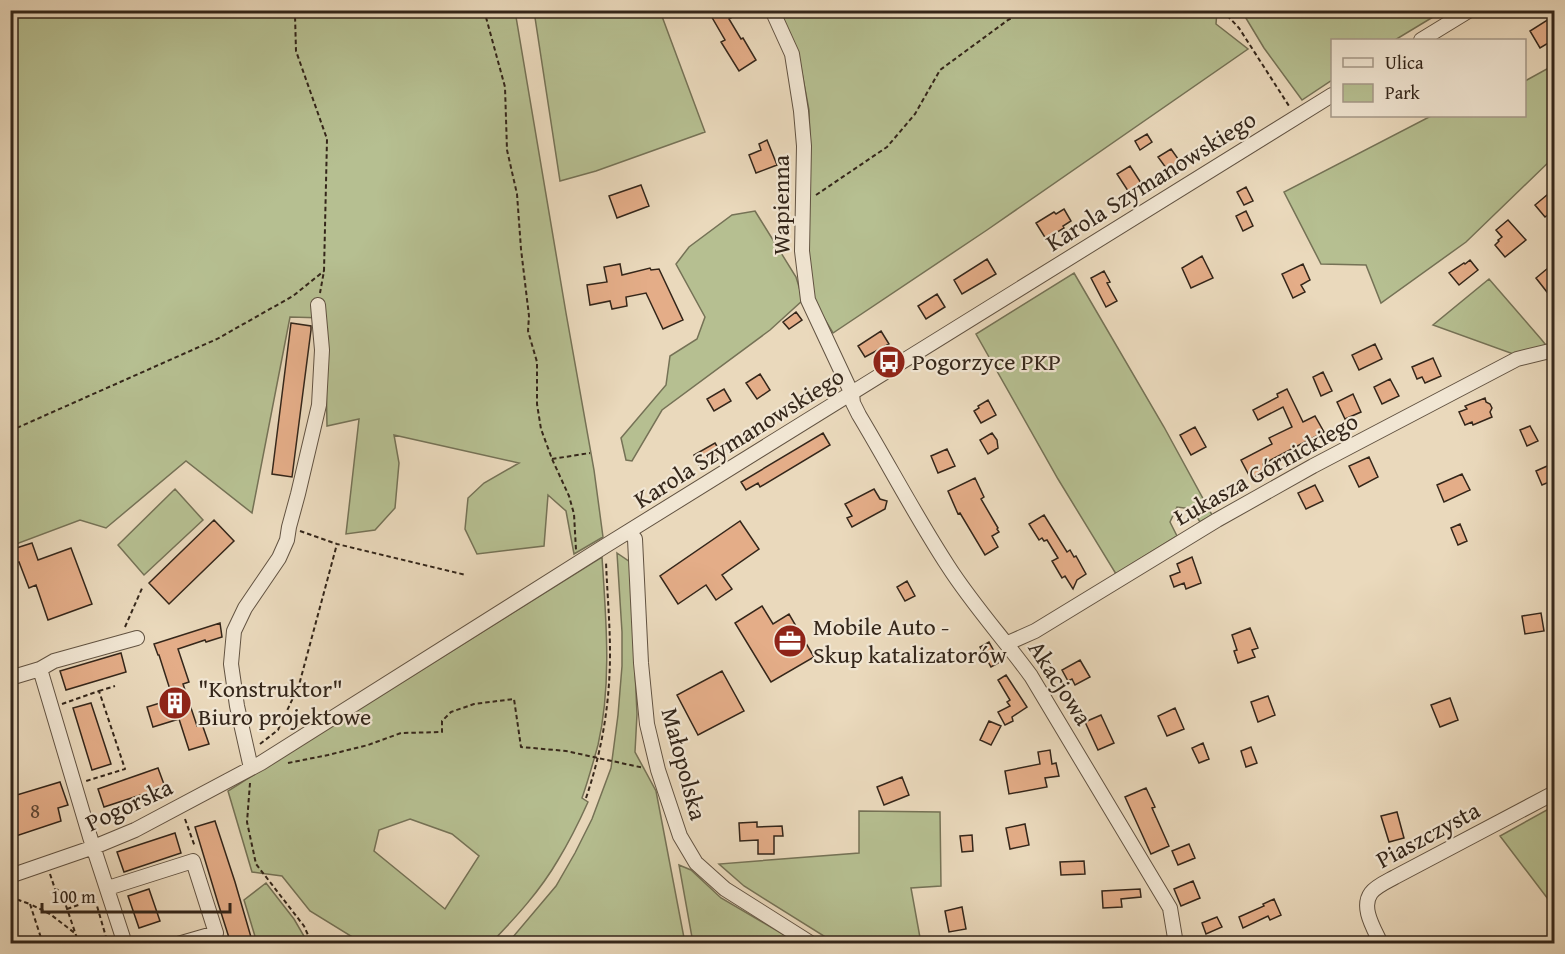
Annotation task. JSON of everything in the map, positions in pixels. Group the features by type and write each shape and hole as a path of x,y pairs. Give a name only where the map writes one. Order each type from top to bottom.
{"street":[{"name":"Wapienna","path":"772,10 792,54 801,111 804,146 802,251 808,300 852,394"},
{"path":"1423,39 1470,10"},
{"name":"Karola Szymanowskiego","path":"256,766 1331,96"},
{"path":"256,766 247,754 237,706 231,664 234,631 246,608 279,558 287,540 319,405 322,350 318,305"},
{"name":"Łukasza Górnickiego","path":"1008,643 1035,631 1217,520 1323,461 1517,358 1554,350"},
{"name":"Akacjowa","path":"852,394 853,403 859,415 948,567 995,631 1008,643 1047,701 1170,908 1176,944"},
{"name":"Małopolska","path":"630,532 635,539 641,663 647,724 658,770 680,836 696,863 725,889 812,944"},
{"path":"10,678 40,669 54,661 137,638"},
{"path":"40,669 125,944"},
{"name":"Pogorska","path":"10,876 94,848 135,830 256,766"},
{"name":"Piaszczysta","path":"1381,944 1369,917 1368,900 1372,891 1554,793"},
{"path":"108,888 193,861 216,933 178,944"}],"path":[{"path":"297,10 296,51 327,139 324,271 318,305"},
{"path":"484,10 505,87 507,150 517,194 530,323 528,331 537,362 537,404 541,429 572,505 576,552 580,562"},
{"path":"803,203 887,147 915,114 940,70 1008,20 1027,10"},
{"path":"1222,10 1239,28 1296,117"},
{"path":"10,431 218,339 293,296 324,271"},
{"path":"552,459 590,453"},
{"path":"289,527 337,544 466,575"},
{"path":"247,754 278,730 299,685 337,544"},
{"path":"586,798 598,758 607,706 610,663 606,567"},
{"path":"118,643 142,586"},
{"path":"51,707 115,686"},
{"path":"75,784 125,769 99,691"},
{"path":"312,944 304,926 256,864 247,822 256,766 292,763 328,755 368,745 400,733 442,732 442,721 451,712 474,704 514,699 521,747 566,751 658,770"},
{"path":"185,819 197,855 193,861"},
{"path":"48,872 55,889 61,891 79,944"},
{"path":"10,897 50,914 76,934"},
{"path":"67,909 95,899 108,944"},
{"path":"30,904 43,944"}],"green space":[{"path":"1241,10 1443,10 1397,39 1331,39 1331,81 1302,100 1264,48"},
{"path":"11,11 515,11 594,470 603,537 574,554 566,511 548,495 544,546 477,554 465,529 468,498 484,483 519,463 394,435 399,463 395,508 375,530 346,534 359,419 327,426 325,318 290,317 252,513 186,461 106,528 80,520 11,546"},
{"path":"534,11 660,11 705,132 596,171 560,181"},
{"path":"779,11 1217,11 1216,24 1248,49 987,230 833,333 812,298 806,258 809,110 798,52"},
{"path":"1554,65 1554,157 1466,242 1381,303 1366,265 1321,264 1284,192 1429,117 1526,117 1526,80"},
{"path":"755,211 796,277 803,300 770,330 662,410 632,461 626,460 621,438 666,385 670,356 697,339 705,317 676,264 689,247 732,215"},
{"path":"1074,273 1164,427 1212,515 1200,522 1192,509 1177,507 1170,522 1177,536 1116,574 1058,479 976,334"},
{"path":"1489,279 1541,339 1545,344 1544,347 1516,355 1433,325"},
{"path":"175,489 203,520 144,575 118,545"},
{"path":"617,553 630,562 637,714 635,752 656,791 685,943 507,944 556,886 592,819 611,768 622,666"},
{"path":"602,557 606,628 605,699 598,745 582,798 588,802 551,871 491,943 360,943 310,911 282,876 252,872 228,791","holes":["410,819 452,834 479,856 445,909 374,851 379,830"]},
{"path":"1554,806 1554,907 1500,836"},
{"path":"859,811 940,812 941,886 911,888 921,943 835,943 744,886 719,864 859,853"},
{"path":"679,865 691,870 721,898 798,943 693,943"},
{"path":"266,883 294,919 308,943 257,943 244,900"}],"building":[{"path":"716,10 744,10 729,19 756,60 739,71 721,42 725,40 710,14"},
{"path":"1552,17 1554,34 1548,38 1550,42 1540,48 1530,31"},
{"path":"1147,134 1152,142 1140,150 1135,141"},
{"path":"767,140 777,165 756,173 749,155 761,150 759,144"},
{"path":"1171,149 1181,163 1169,172 1158,157"},
{"path":"1130,166 1143,186 1130,194 1117,174"},
{"path":"641,185 649,206 617,218 609,196"},
{"path":"1246,187 1253,201 1244,205 1237,192"},
{"path":"1554,189 1554,210 1545,217 1535,205"},
{"path":"1064,209 1071,221 1046,239 1036,223"},
{"path":"1246,211 1253,226 1243,231 1236,216"},
{"path":"1508,220 1526,240 1505,257 1495,245 1502,237 1496,230"},
{"path":"1202,256 1213,278 1191,288 1182,268"},
{"path":"987,259 996,274 962,294 954,280"},
{"path":"1470,260 1478,270 1459,285 1449,273"},
{"path":"620,264 622,275 650,268 651,270 659,269 683,320 663,329 646,293 626,297 627,306 612,309 610,301 590,305 587,285 607,282 604,267"},
{"path":"1303,264 1310,280 1301,285 1305,292 1293,298 1282,274"},
{"path":"1548,268 1554,276 1554,301 1536,278"},
{"path":"1104,271 1110,282 1107,283 1117,301 1106,307 1091,278"},
{"path":"937,294 945,307 926,319 918,306"},
{"path":"796,312 802,320 789,329 783,322"},
{"path":"291,323 311,326 292,477 272,474"},
{"path":"881,331 889,344 865,357 858,346"},
{"path":"1375,344 1382,359 1359,370 1352,355"},
{"path":"1433,358 1441,376 1425,383 1422,377 1417,379 1412,367"},
{"path":"1323,372 1332,391 1321,396 1313,377"},
{"path":"760,374 770,390 757,399 746,383"},
{"path":"1390,379 1399,396 1382,404 1374,387"},
{"path":"724,389 731,401 714,411 707,399"},
{"path":"1287,389 1303,422 1315,416 1324,432 1263,464 1266,471 1251,479 1241,460 1272,444 1269,438 1292,427 1283,407 1258,420 1253,410 1278,397 1277,394"},
{"path":"1353,394 1361,412 1345,419 1337,402"},
{"path":"1485,398 1492,408 1490,412 1492,417 1473,425 1472,422 1465,425 1459,412 1467,409 1465,406"},
{"path":"988,400 996,415 981,423 974,411"},
{"path":"1530,426 1538,441 1527,446 1520,430"},
{"path":"1195,427 1206,447 1191,455 1180,435"},
{"path":"823,433 830,445 760,487 758,483 746,490 741,482"},
{"path":"992,433 997,440 998,448 988,454 980,440"},
{"path":"715,443 721,453 699,465 694,455"},
{"path":"947,449 955,466 938,473 931,456"},
{"path":"1369,457 1378,477 1359,487 1349,466"},
{"path":"1554,463 1554,480 1542,485 1536,471"},
{"path":"1462,474 1470,490 1444,502 1437,485"},
{"path":"975,478 984,497 981,499 999,532 992,536 998,547 985,555 960,513 958,514 948,491"},
{"path":"1315,485 1323,501 1306,509 1298,493"},
{"path":"874,489 880,499 887,501 885,509 852,527 847,518 852,516 845,504"},
{"path":"1044,515 1067,552 1070,550 1074,557 1076,556 1086,574 1077,580 1073,589 1065,576 1062,578 1052,561 1058,558 1047,540 1044,541 1042,538 1039,540 1029,524"},
{"path":"214,520 234,541 169,604 149,583"},
{"path":"740,521 759,549 722,575 732,589 716,600 706,585 678,604 660,576"},
{"path":"1460,524 1467,541 1458,545 1451,528"},
{"path":"32,543 38,560 71,548 92,604 48,620 36,585 29,588 19,562 10,565 10,550"},
{"path":"1192,557 1201,583 1186,589 1184,583 1174,587 1170,576 1180,572 1177,564"},
{"path":"907,581 915,596 905,601 897,587"},
{"path":"762,606 773,624 789,614 814,657 771,682 735,623"},
{"path":"1541,613 1544,631 1525,634 1522,616"},
{"name":"\"Konstruktor\" Biuro projektowe","path":"220,623 222,637 178,649 189,682 183,684 197,726 202,724 209,744 189,750 179,719 153,727 147,707 173,699 154,644"},
{"path":"1250,628 1258,648 1252,650 1255,657 1238,663 1232,635"},
{"path":"989,642 1000,662 991,667 980,647"},
{"path":"121,653 126,672 66,690 60,671"},
{"path":"1080,660 1090,677 1075,685 1072,679 1068,681 1062,670"},
{"path":"722,671 744,711 698,735 677,695"},
{"path":"1006,675 1027,707 1012,717 1013,721 1005,725 998,712 1010,706 1007,702 1010,700 998,680"},
{"path":"1268,696 1275,715 1258,722 1251,702"},
{"path":"1450,698 1458,720 1440,727 1431,705"},
{"path":"91,703 111,764 92,770 73,708"},
{"path":"1175,708 1184,729 1167,736 1158,716"},
{"path":"1101,715 1114,743 1098,750 1085,722"},
{"path":"989,721 1001,726 991,745 980,740"},
{"path":"1203,743 1209,759 1199,763 1192,748"},
{"path":"1251,747 1257,763 1246,767 1241,751"},
{"path":"1050,750 1052,764 1056,763 1059,776 1045,778 1047,787 1009,794 1005,771 1040,764 1038,752"},
{"path":"158,768 165,787 104,807 98,789"},
{"path":"902,777 909,795 884,805 877,787"},
{"path":"60,782 68,805 58,808 61,821 10,838 10,797"},
{"path":"1146,788 1169,846 1151,854 1125,797"},
{"path":"1397,812 1404,838 1389,842 1381,816"},
{"path":"215,821 253,944 231,944 218,903 195,827"},
{"path":"757,822 757,827 782,826 783,836 774,836 774,854 758,854 758,840 740,841 739,823"},
{"path":"1025,824 1029,845 1010,849 1006,828"},
{"path":"175,833 181,853 124,872 117,852"},
{"path":"972,835 973,851 962,852 960,836"},
{"path":"1189,844 1195,858 1178,865 1172,851"},
{"path":"1084,861 1085,874 1061,875 1060,862"},
{"path":"1193,881 1200,898 1181,906 1174,889"},
{"path":"149,889 160,921 139,928 128,896"},
{"path":"1140,889 1141,897 1121,899 1122,907 1103,908 1102,891"},
{"path":"1274,899 1281,915 1270,920 1268,916 1243,928 1239,917"},
{"path":"962,907 966,929 949,932 945,911"},
{"path":"1217,917 1222,927 1206,934 1202,923"}],"place":[{"name":"Pogorzyce PKP","path":"889,362"},
{"name":"Mobile Auto - Skup katalizatorów","path":"790,641"},
{"name":"\"Konstruktor\" Biuro projektowe","path":"175,703"}]}
